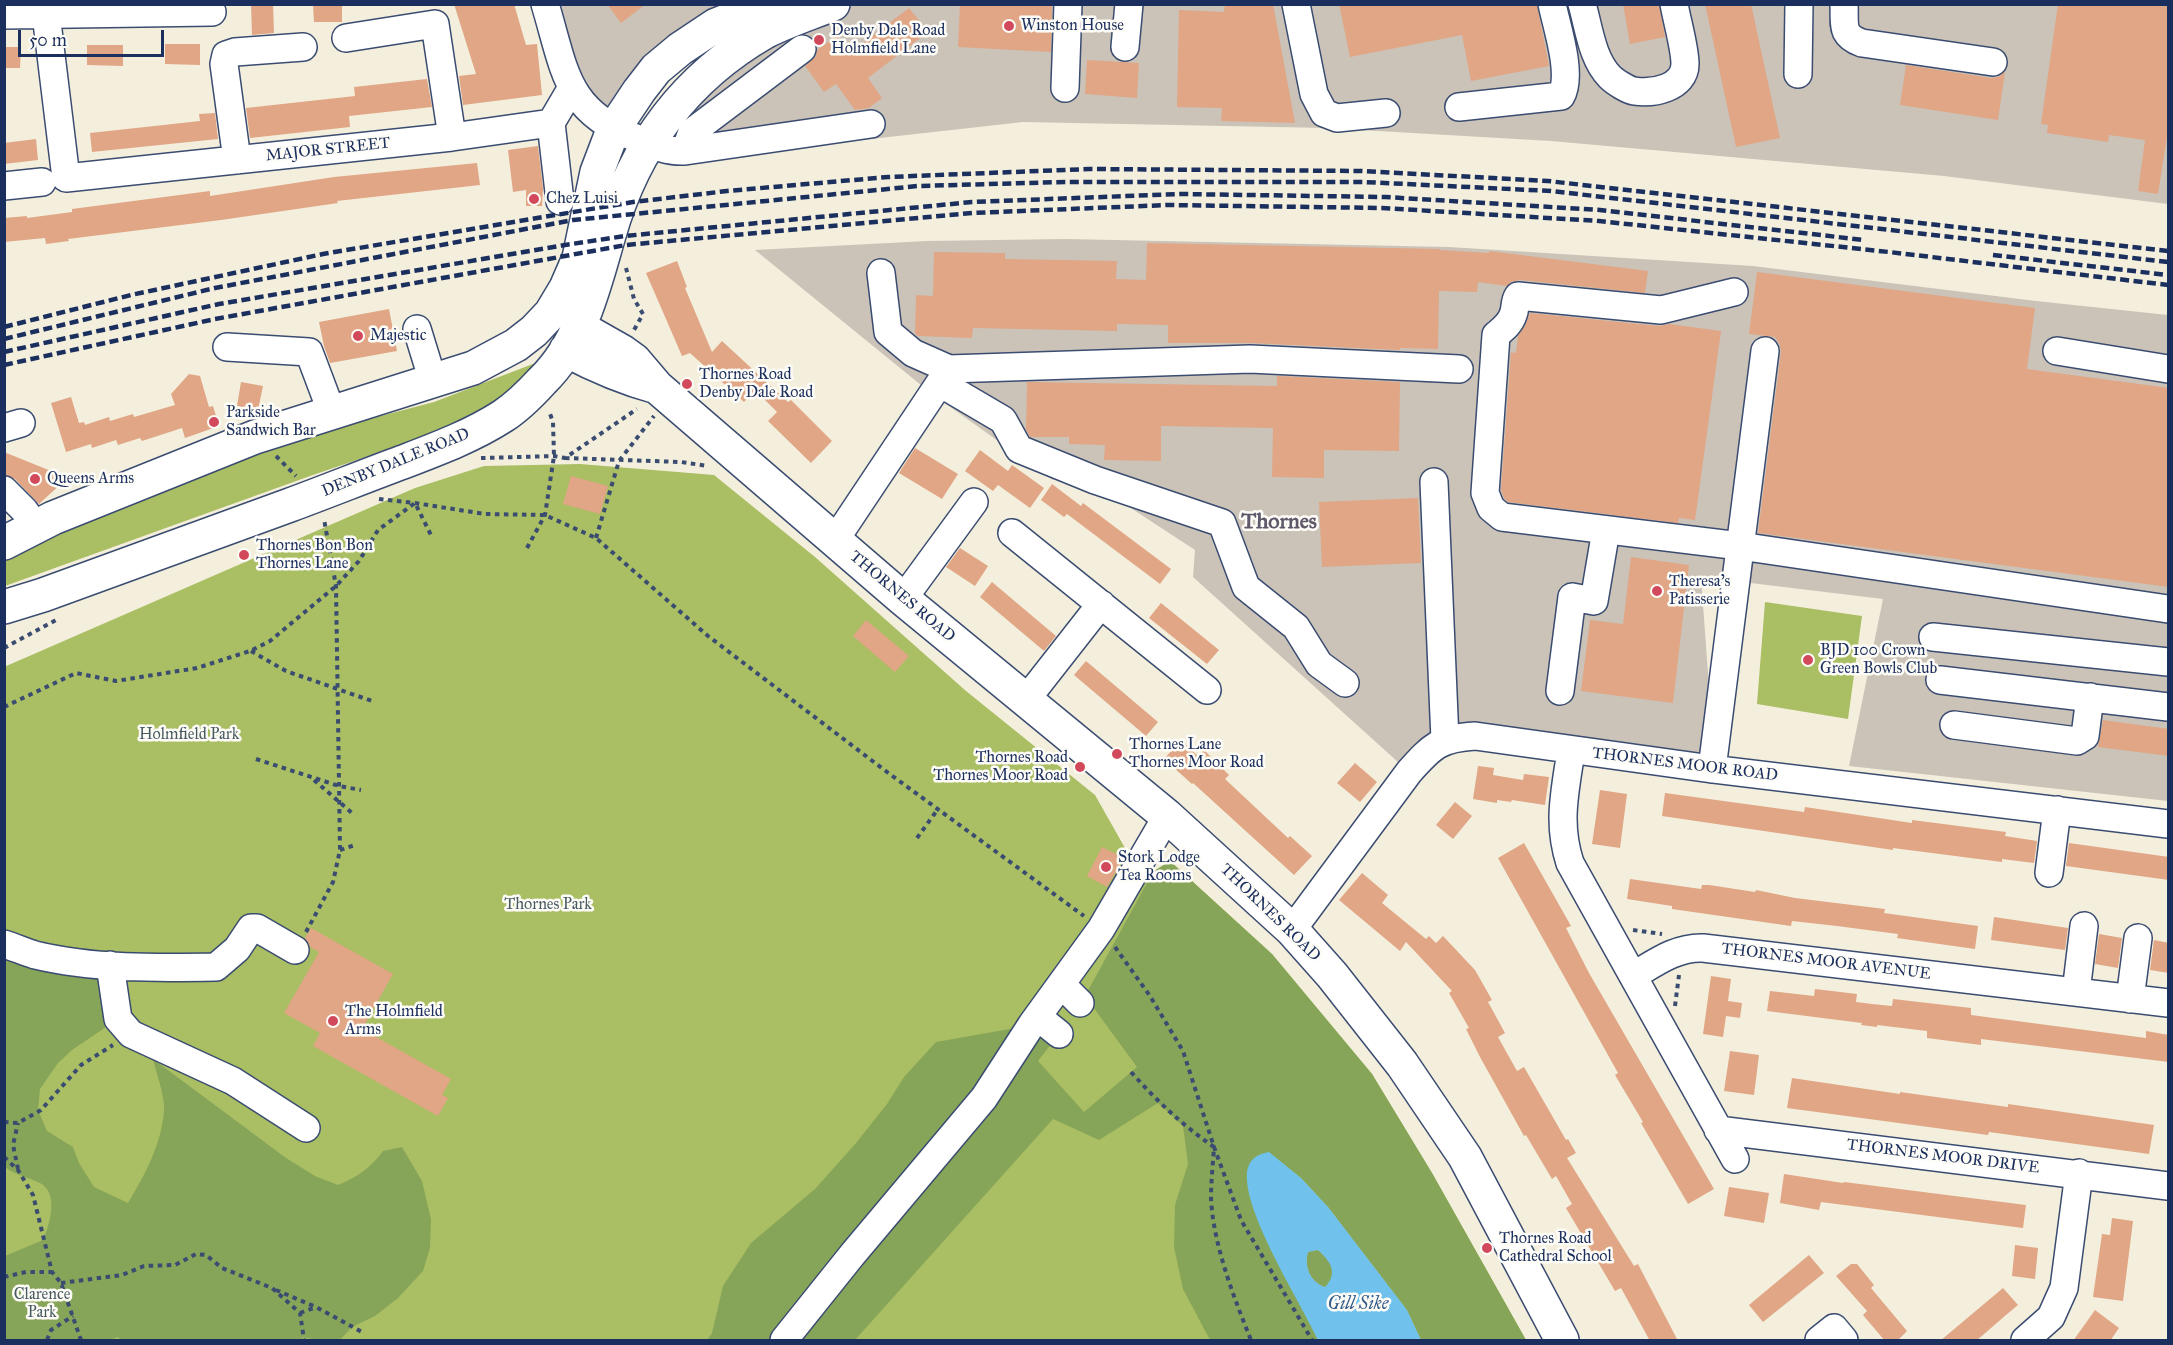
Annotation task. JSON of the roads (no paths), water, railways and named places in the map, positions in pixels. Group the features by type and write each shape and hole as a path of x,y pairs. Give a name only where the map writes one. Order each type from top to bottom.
{"main road":[{"name":"DENBY DALE ROAD","path":"564,332 566,288 579,258 597,172 613,130 656,69 680,49 716,25 769,4"},
{"name":"DENBY DALE ROAD","path":"4,607 43,595 314,496 459,440 504,415 543,381 564,332 598,278 628,180 648,143 688,91 750,41 768,31 833,4"},
{"path":"613,130 628,127 640,119 661,94 688,69 717,51 750,41"},
{"path":"4,543 53,519 255,437 473,368 506,367 522,363 564,332"},
{"name":"THORNES ROAD","path":"564,332 623,352 634,360 650,407"},
{"name":"THORNES ROAD","path":"564,332 650,407 835,540 1025,701 1167,816 1292,930 1332,975 1402,1064 1465,1157 1562,1341"}],"street":[{"path":"544,4 571,89 585,108 613,130 667,150 685,151 871,124"},
{"path":"1065,88 1068,4"},
{"path":"1125,47 1129,4"},
{"path":"1296,4 1314,94 1324,113 1337,118 1386,113"},
{"path":"1459,108 1562,96 1566,88 1566,75 1552,4"},
{"path":"1582,4 1596,57 1611,78 1632,91 1649,91 1670,88 1682,76 1685,64 1674,4"},
{"path":"1798,75 1799,4"},
{"path":"1844,4 1845,33 1850,39 1862,44 1993,62"},
{"path":"4,15 212,12"},
{"path":"46,14 54,180"},
{"path":"346,38 435,24 452,137"},
{"path":"237,160 224,64 226,55 235,51 303,47"},
{"path":"685,151 692,132 802,48"},
{"path":"560,201 551,123 571,89"},
{"name":"MAJOR STREET","path":"4,186 452,137 551,123"},
{"path":"881,273 888,332 1003,420 1019,449 1095,480 1222,523 1246,587 1296,627 1319,663 1345,683"},
{"path":"1734,292 1660,310 1518,296 1515,301 1514,314 1496,335 1485,493 1491,508 1502,517 1740,546 2169,609"},
{"path":"417,329 433,381"},
{"path":"227,347 309,352 332,413"},
{"path":"1712,769 1765,351"},
{"path":"2057,351 2169,369"},
{"path":"945,376 1250,359 1459,369"},
{"path":"835,540 945,376"},
{"path":"1292,930 1410,772 1427,752 1445,740 1434,482"},
{"path":"4,490 24,510 36,527"},
{"path":"903,599 974,501"},
{"path":"1560,691 1572,597 1594,601 1606,530"},
{"path":"1012,533 1207,690"},
{"path":"1025,701 1101,604"},
{"path":"1933,637 2169,662"},
{"path":"1940,680 2169,707"},
{"path":"1954,724 2076,741 2085,736 2090,697"},
{"name":"THORNES MOOR ROAD","path":"1445,740 1475,736 1712,769 2169,824"},
{"path":"1571,751 1562,812 1562,831 1570,863 1735,1160"},
{"path":"2049,873 2057,810"},
{"path":"784,1341 852,1255 984,1098 1101,929 1167,816"},
{"path":"2076,992 2084,926"},
{"path":"4,944 34,955 110,965 216,967 237,949 251,928 256,928 295,950"},
{"path":"2130,999 2138,938"},
{"name":"THORNES MOOR AVENUE","path":"1633,976 1674,952 1692,947 2169,1003"},
{"path":"110,965 118,1019 131,1034 233,1081 306,1128"},
{"path":"1061,984 1080,1003"},
{"path":"1038,1017 1059,1034"},
{"name":"THORNES MOOR DRIVE","path":"1718,1130 2079,1173 2169,1186"},
{"path":"2025,1341 2051,1317 2064,1288 2079,1173"},
{"path":"1819,1341 1834,1328 1844,1341"}],"water":[{"name":"Gill Sike","path":"1269,1152 1301,1178 1328,1207 1407,1310 1421,1340 1318,1340 1274,1257 1254,1210 1248,1189 1248,1167 1252,1160","holes":["1318,1250 1332,1272 1332,1277 1325,1287 1315,1281 1309,1273 1307,1263 1308,1252"]}],"railway":[{"path":"4,327 131,295 323,254 633,202 888,177 1089,169 1361,171 1548,181 2168,251"},
{"path":"4,339 215,288 573,220 918,186 1065,182 1364,182 1551,191 2168,262"},
{"path":"4,352 219,304 565,245 625,236 972,202 1180,194 1385,197 1600,210 1864,240"},
{"path":"4,365 215,319 626,245 972,213 1168,205 1382,208 1599,221 2168,285"},
{"path":"1993,255 2168,275"}],"place":[{"name":"Winston House","path":"1009,26"},
{"name":"Denby Dale Road Holmfield Lane","path":"819,40"},
{"name":"Chez Luisi","path":"534,199"},
{"name":"Majestic","path":"358,336"},
{"name":"Thornes Road Denby Dale Road","path":"687,384"},
{"name":"Parkside Sandwich Bar","path":"214,422"},
{"name":"Queens Arms","path":"35,479"},
{"name":"Thornes Bon Bon Thornes Lane","path":"244,555"},
{"name":"Theresa's Patisserie","path":"1657,591"},
{"name":"BJD 100 Crown Green Bowls Club","path":"1808,660"},
{"name":"Thornes Lane Thornes Moor Road","path":"1117,754"},
{"name":"Thornes Road Thornes Moor Road","path":"1080,767"},
{"name":"Stork Lodge Tea Rooms","path":"1106,867"},
{"name":"The Holmfield Arms","path":"333,1021"},
{"name":"Thornes Road Cathedral School","path":"1487,1248"}],"district":[{"name":"Thornes","path":"1279,523"}],"park label":[{"name":"Holmfield Park","path":"189,735"},
{"name":"Thornes Park","path":"548,905"},
{"name":"Clarence Park","path":"42,1304"}]}
